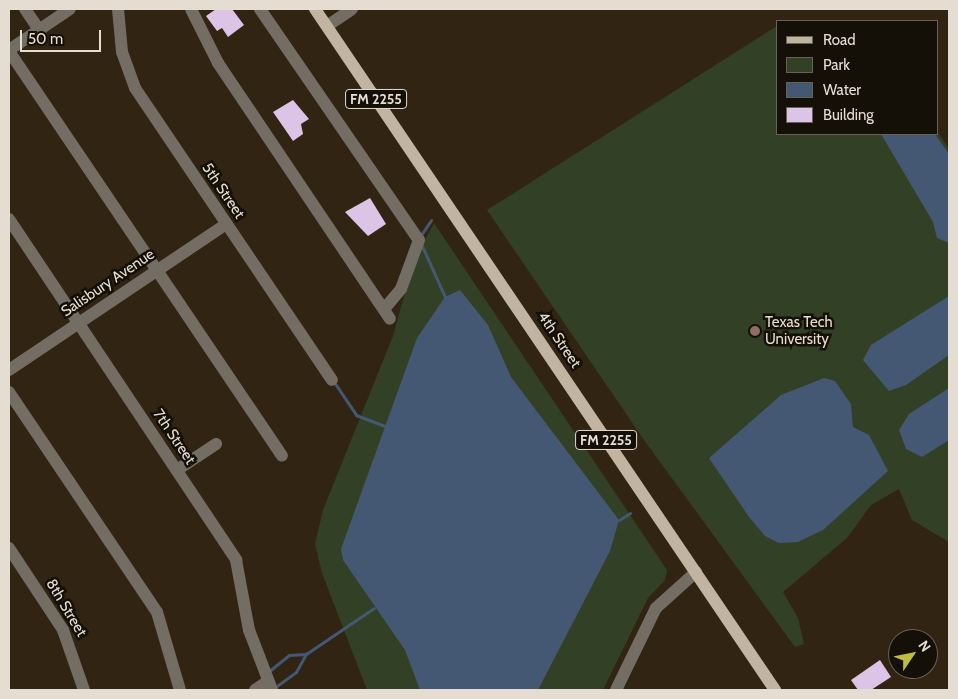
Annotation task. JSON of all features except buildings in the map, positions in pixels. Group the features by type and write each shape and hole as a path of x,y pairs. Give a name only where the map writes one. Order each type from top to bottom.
{"main road":[{"name":"4th Street","path":"315,9 775,690"}],"street":[{"path":"25,9 39,30"},
{"path":"70,9 9,50 282,455"},
{"name":"5th Street","path":"118,9 122,52 134,88 332,380"},
{"path":"192,9 218,63 387,314 401,289 419,240 260,9"},
{"path":"327,26 352,9"},
{"name":"7th Street","path":"9,219 236,560 249,630 270,686"},
{"name":"Salisbury Avenue","path":"9,370 226,224"},
{"path":"9,392 157,612 180,690"},
{"path":"177,470 216,444"},
{"name":"8th Street","path":"9,548 63,630 84,690"},
{"path":"616,690 656,608 696,572"},
{"path":"255,690 270,686"}],"green space":[{"name":"Texas Tech University","path":"776,27 776,135 938,135 938,132 949,149 949,542 912,520 899,489 871,505 847,538 783,592 798,618 804,644 795,647 644,440 487,210"},
{"path":"434,223 667,570 665,580 648,598 603,690 367,690 322,573 315,544 323,510 393,336 414,260"}],"water":[{"path":"882,135 936,135 949,154 949,243 937,238 933,222"},
{"path":"460,290 488,325 511,377 619,520 610,551 538,690 420,690 405,650 343,560 341,549 417,338 445,297"},
{"path":"949,296 949,355 906,385 889,391 863,360 871,345"},
{"path":"824,378 835,381 851,404 853,427 869,435 888,471 823,530 798,542 779,543 765,536 749,517 709,458 781,395"},
{"path":"949,388 949,440 922,457 906,449 899,430 909,414"}],"waterway":[{"path":"421,235 431,220"},
{"path":"422,246 445,297"},
{"path":"334,382 356,415 384,426"},
{"path":"619,520 630,513"},
{"path":"268,672 289,655 306,654 374,608"},
{"path":"274,688 296,672 306,654"}],"place":[{"name":"Texas Tech University","path":"755,331"}]}
